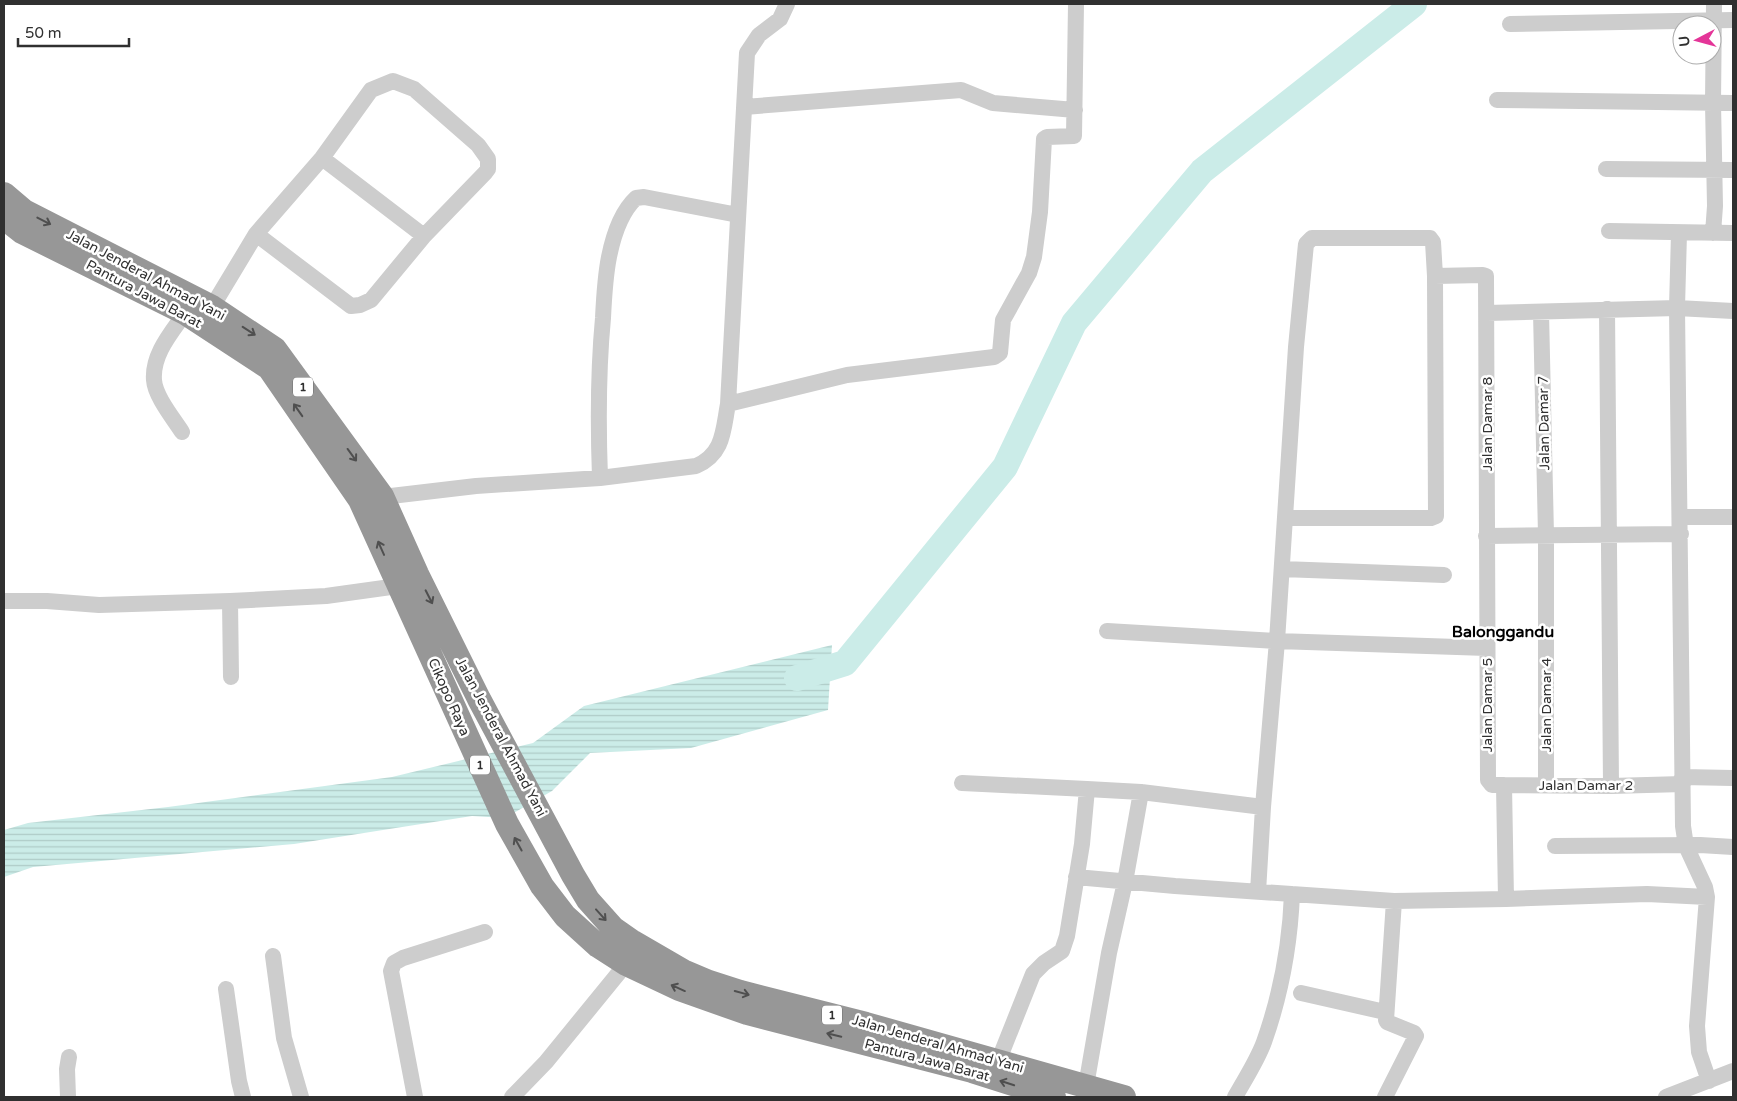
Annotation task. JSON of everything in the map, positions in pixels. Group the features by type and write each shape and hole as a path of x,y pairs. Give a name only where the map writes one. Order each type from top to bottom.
{"highway":[{"name":"Jalan Jenderal Ahmad Yani","path":"4,194 24,211 212,307 275,349 371,498"},
{"name":"Pantura Jawa Barat","path":"4,218 22,232 185,313 269,368 371,498 408,580 424,640"},
{"name":"Jalan Jenderal Ahmad Yani","path":"408,580 479,699 573,875 588,900 613,928 682,971 709,982 998,1062 1032,1087 1086,1086 1119,1096"},
{"name":"Cikopo Raya","path":"424,640 507,824 542,886"},
{"name":"Pantura Jawa Barat","path":"542,886 565,916 598,946 626,964 680,989 747,1013 1032,1087 1054,1097"}],"street":[{"path":"371,498 476,486 600,478 696,466 707,461 715,452 721,440 728,404 747,53 759,35 780,19 787,4"},
{"path":"728,404 847,375 994,357 1001,352 1003,320 1029,273 1034,257 1040,212 1044,138 1074,137 1076,4"},
{"path":"1510,24 1714,12 1733,20"},
{"path":"1713,233 1715,206 1714,12"},
{"path":"212,307 256,234 322,158 372,90 393,81 414,89 478,145 488,159 489,165 485,173 424,236 371,300 360,305 351,306 256,234"},
{"path":"744,107 961,90 993,103 1075,110"},
{"path":"1497,100 1733,104"},
{"path":"322,158 424,236"},
{"path":"1606,170 1733,170"},
{"path":"600,478 598,430 600,357 606,284 609,256 617,229 624,214 636,198 644,197 738,215"},
{"path":"1609,230 1733,233"},
{"path":"1679,233 1677,308 1683,826 1686,846 1705,887 1707,897 1697,1026 1699,1052 1708,1081"},
{"path":"1258,892 1277,641 1284,518 1296,346 1306,244 1312,238 1430,238 1433,242 1435,276 1436,516 1431,518 1284,518"},
{"name":"Jalan Damar 8","path":"1435,276 1485,275 1487,313 1486,536"},
{"path":"1487,313 1677,308 1733,311"},
{"path":"1607,309 1611,786"},
{"name":"Jalan Damar 7","path":"1541,312 1546,535"},
{"path":"182,432 162,400 154,380 156,363 162,346 185,313"},
{"path":"1680,518 1733,517"},
{"path":"1486,536 1680,534"},
{"name":"Jalan Damar 4","path":"1546,535 1546,785"},
{"name":"Jalan Damar 5","path":"1486,536 1488,777 1497,784 1506,899"},
{"path":"1282,569 1444,575"},
{"path":"4,601 100,604 230,601 326,596 408,580"},
{"path":"230,601 231,677"},
{"path":"1107,631 1277,641 1487,648"},
{"name":"Jalan Damar 2","path":"1497,784 1611,786 1733,778"},
{"path":"962,783 1141,792 1263,807"},
{"path":"998,1062 1033,974 1062,951 1068,936 1087,789"},
{"path":"1086,1086 1109,953 1125,882 1141,792"},
{"path":"1555,846 1700,845 1733,847"},
{"path":"1076,877 1258,892 1394,900 1506,899 1647,894 1707,897"},
{"path":"1235,1097 1263,1044 1275,1006 1286,962 1292,894"},
{"path":"1385,1097 1416,1036 1414,1033 1387,1022 1385,1012 1394,900"},
{"path":"415,1097 392,971 394,963 403,958 485,932"},
{"path":"273,956 284,1038 302,1097"},
{"path":"512,1097 546,1062 626,964"},
{"path":"226,989 231,1034 243,1097"},
{"path":"1301,993 1385,1012"},
{"path":"68,1097 66,1069 69,1057"},
{"path":"1666,1097 1733,1071"}],"water":[{"path":"832,645 828,710 691,748 590,753 552,791 505,818 472,816 294,844 33,867 4,877 4,830 28,823 168,807 392,777 533,743 584,706"}],"waterway":[{"path":"797,678 845,663 1005,467 1074,323 1202,171 1414,4"}],"district":[{"name":"Balonggandu","path":"1503,632"}]}
